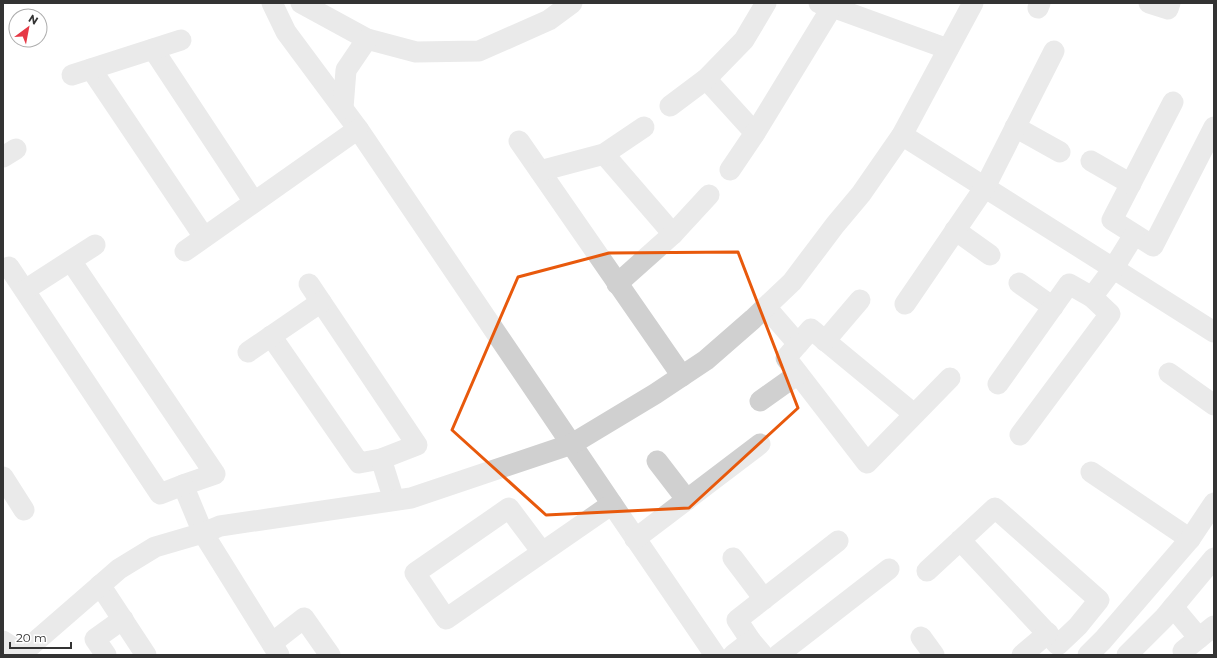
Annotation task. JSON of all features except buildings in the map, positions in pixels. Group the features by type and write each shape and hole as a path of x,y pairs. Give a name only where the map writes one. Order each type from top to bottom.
{"street":[{"path":"272,3 286,32 358,129 715,655"},
{"path":"301,3 367,39 416,52 479,51 549,20 572,3"},
{"path":"670,106 706,79 744,40 766,3"},
{"path":"3,641 22,654 119,569 155,547 203,533 220,526 411,498 572,444 655,394 706,360 792,282 834,225 861,194 902,135 973,3"},
{"path":"1149,3 1168,9 1170,3"},
{"path":"730,170 755,133 826,5 948,50"},
{"path":"343,108 346,70 367,39"},
{"path":"181,40 81,72 204,237"},
{"path":"152,49 254,202"},
{"path":"905,304 984,187 1054,51"},
{"path":"706,79 755,133"},
{"path":"1173,102 1112,220 1153,246 1214,126"},
{"path":"1015,127 1060,152"},
{"path":"540,171 604,154 644,128"},
{"path":"185,251 358,129"},
{"path":"902,135 1214,332"},
{"path":"519,141 682,376"},
{"path":"604,154 673,234"},
{"path":"1091,161 1131,184"},
{"path":"618,284 673,234 709,195"},
{"path":"956,230 990,255"},
{"path":"1092,297 1113,269 1134,235"},
{"path":"25,290 95,245"},
{"path":"9,267 160,494 215,474 71,261"},
{"path":"1019,283 1053,308"},
{"path":"271,336 359,463 381,459 416,446 309,284"},
{"path":"998,384 1069,284 1092,297 1110,314 1020,435"},
{"path":"826,341 860,300"},
{"path":"248,352 321,302"},
{"path":"766,307 798,344"},
{"path":"914,414 811,329 786,358 867,463 950,378"},
{"path":"1169,372 1214,405"},
{"path":"760,401 798,374"},
{"path":"635,539 760,444"},
{"path":"381,459 394,500"},
{"path":"657,461 687,500"},
{"path":"1091,472 1190,539"},
{"path":"4,482 24,510"},
{"path":"183,485 203,533 275,649 304,618 330,655"},
{"path":"1078,626 1093,650 1190,539 1214,503"},
{"path":"542,552 510,508 415,573 446,619 612,504"},
{"path":"927,571 960,540 995,508 1099,600 1078,626 1058,645 960,540"},
{"path":"733,655 757,648 738,620 838,541"},
{"path":"733,558 764,599"},
{"path":"1127,655 1164,618 1214,558"},
{"path":"778,655 889,569"},
{"path":"100,585 146,655"},
{"path":"1173,607 1206,632 1183,651 1186,655"},
{"path":"106,655 95,639 123,619"},
{"path":"1022,655 1048,633"},
{"path":"921,637 934,655"}],"highlighted area":[{"path":"738,252 798,408 689,508 546,515 452,430 518,277 609,253"}]}
